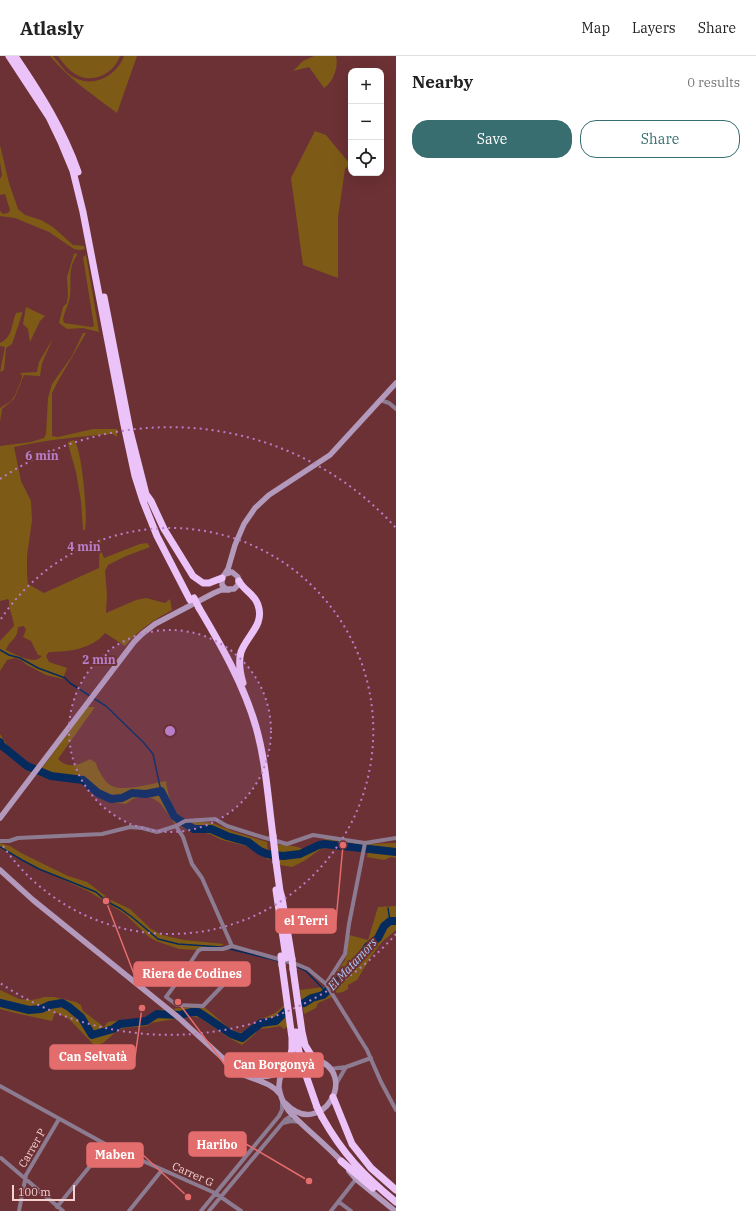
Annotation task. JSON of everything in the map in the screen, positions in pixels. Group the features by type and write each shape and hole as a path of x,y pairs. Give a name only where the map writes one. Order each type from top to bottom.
{"highway":[{"path":"9,56 49,117 73,171 83,212 135,476 157,536 192,599"},
{"path":"14,56 53,115 69,146 78,172 84,194 130,431 146,494 161,535 236,687 250,722 259,762 271,835"},
{"path":"146,494 151,501 164,529 193,576 203,583 209,583 223,578"},
{"path":"239,581 254,597 260,611 259,624 243,648 240,662 240,671 246,691 246,698"},
{"path":"197,609 226,656 246,698 256,726 262,753 280,918 287,958"},
{"path":"274,862 282,898 288,967 300,1052 318,1106 340,1147 375,1185 396,1202"},
{"path":"288,967 302,1032 306,1045 313,1058"},
{"path":"286,1067 292,1049 288,967"},
{"path":"333,1097 352,1144 371,1168 396,1190"},
{"path":"323,1117 350,1154 377,1181 396,1197"},
{"path":"341,1161 396,1207"}],"main road":[{"path":"0,818 134,642 142,634 155,624 214,593 236,587 239,581 232,567 235,545 244,524 255,508 269,495 330,455 396,383"},
{"path":"214,593 232,560"},
{"path":"223,578 230,572 235,573"},
{"path":"223,578 224,588 229,590"},
{"path":"0,870 33,900"},
{"path":"0,875 161,1003 238,1072 270,1085 295,1113 300,1122 341,1161 356,1179 395,1211"},
{"path":"188,1026 239,1067 255,1076 266,1077 276,1074 300,1058 313,1058 325,1064 334,1076 336,1084 333,1097 327,1106 318,1112 308,1114 295,1113"},
{"path":"282,1099 279,1081 286,1067"}],"street":[{"path":"380,400 389,403 396,409"},
{"path":"0,841 9,841 18,838 102,834 130,827 142,828 157,832 176,826 185,821 215,819 227,826 287,844 313,835 365,843 396,838"},
{"path":"176,826 183,837 192,864 202,878 232,946"},
{"path":"326,986 345,954 349,924 365,843"},
{"path":"161,1003 198,951 201,949 223,949 227,946 232,946 296,964 308,969 326,986 371,1058 381,1082 396,1110"},
{"path":"166,997 177,1004 203,1006 226,982 183,974"},
{"path":"330,1069 346,1067 371,1058"},
{"path":"336,1084 346,1067"},
{"name":"Carrer G","path":"0,1086 107,1145 215,1193 242,1211"},
{"path":"201,1211 279,1116 282,1110 282,1099"},
{"path":"209,1211 281,1124 295,1113"},
{"name":"Carrer P","path":"20,1211 26,1179 30,1167 59,1119"},
{"path":"281,1124 291,1121 300,1122"},
{"path":"57,1207 107,1145"},
{"path":"1,1158 62,1211"},
{"path":"129,1211 162,1170"},
{"path":"331,1211 356,1179"},
{"path":"339,1202 351,1211"}],"shaded area":[{"path":"50,56 53,56 66,71 75,78 83,81 90,81 104,78 111,74 121,63 124,56 137,56 117,113 73,79"},
{"path":"58,56 120,56 108,72 103,75 90,78 74,73 66,67"},
{"path":"314,56 336,56 337,65 333,78 324,88 309,67 293,71 303,61"},
{"path":"315,131 326,135 348,162 348,166 345,169 338,217 338,278 303,265 291,178"},
{"path":"0,145 9,183 18,209 25,215 41,220 53,227 73,245 84,246 85,249 74,249 49,232 15,218 0,216 0,211 3,214 8,213 10,210 5,194 0,195 0,179 2,175"},
{"path":"76,253 77,255 71,272 69,301 63,317 64,323 91,327 94,326 83,257 86,255 99,332 83,328 67,329 59,323 63,307 67,303 67,277 74,254"},
{"path":"26,307 45,316 40,321 30,342 28,329 23,324"},
{"path":"22,312 12,344 6,348 4,370 0,372 5,347 0,346 0,343 9,334 16,313"},
{"path":"83,333 86,333 52,393 52,436 58,437 93,429 117,429 117,437 113,434 88,436 51,440 14,447 21,481 31,501 32,520 27,556 28,584 44,593 99,568 100,536 104,558 140,544 147,543 150,547 108,565 105,571 107,594 106,613 136,600 146,598 165,603 170,599 172,610 135,635 125,646 105,633 94,643 87,646 72,650 49,652 46,656 49,662 67,668 63,679 46,675 15,658 7,660 0,671 0,641 14,626 8,599 0,601 0,446 31,442 44,438 46,434 48,398 52,384 72,356","holes":["24,626 26,630 23,637 31,641 38,655 42,656 38,659 29,660 6,650 15,638 18,627"]},
{"path":"53,338 42,363 40,376 24,375 14,399 2,409 0,422 0,408 11,401 15,395 22,378 20,373 37,372 39,362"},
{"path":"74,440 80,456 84,484 86,512 85,530 83,530 81,501 76,472 68,444 68,442"},
{"path":"87,707 95,707 58,759 59,760 63,763 74,765 90,759 96,763 104,779 109,784 117,788 131,788 166,781 168,793 174,808 186,822 213,823 232,831 267,842 269,860 246,846 222,840 210,834 188,830 175,824 160,803 152,798 140,797 133,799 126,804 116,803 96,795 83,782 71,779 51,780 37,775"},
{"path":"0,734 9,748 35,768 31,773 0,748"},
{"path":"326,839 363,844 396,843 396,858 391,857 384,860 367,857 368,852 339,846 321,849 304,861 292,867 280,865 277,844 294,846 303,849"},
{"path":"0,843 10,846 68,876 87,882 111,900 130,909 151,929 162,935 184,940 224,944 218,948 201,948 196,950 179,949 156,941 149,937 125,914 88,891 26,863 0,848"},
{"path":"396,906 396,930 382,942 372,955 357,980 348,985 348,989 337,993 331,987 330,981 345,960 349,935 368,940 378,907"},
{"path":"324,987 332,997 318,1003 316,1008 304,1014 300,990"},
{"path":"0,990 19,999 30,1000 44,997 54,997 76,1002 81,1005 83,1011 104,1027 108,1022 129,1019 133,1021 138,1020 163,1009 175,1019 151,1023 147,1026 124,1028 117,1031 103,1043 97,1045 93,1044 69,1019 55,1012 52,1021 0,1009"},
{"path":"285,1003 288,1026 284,1029 280,1026 258,1029 255,1034 242,1045 200,1018 192,1016 184,1018 173,1009 195,1007 205,1008 231,1029 241,1033 246,1031 257,1021 276,1012"}],"waterway":[{"path":"0,650 9,655 20,658 38,668 65,678 90,696"},
{"path":"93,698 106,706 144,743 153,754 161,791"},
{"path":"0,742 1,745 27,766 51,776 83,780 98,793 111,799 122,798 132,793 146,794 161,791 174,816 194,829 211,829 227,836 248,842 260,851 267,854 283,856 300,854 319,845 325,844 396,852"},
{"path":"0,847 39,869 96,892 106,901 132,917 158,939 178,944 221,947"},
{"path":"388,908 390,921"},
{"name":"El Matamors","path":"304,1003 312,998 323,995 360,958 368,946 378,938 384,926 390,921 396,921"},
{"path":"230,949 279,961"},
{"path":"298,967 306,971 326,992"},
{"name":"El Matamors","path":"0,1003 29,1010 41,1009 50,1005 62,1003 81,1017 92,1035 113,1029 120,1024 146,1021 157,1014 180,1015 198,1012 231,1034 242,1038 261,1023 276,1021 285,1012"}],"place":[{"name":"el Terri","path":"343,845"},
{"name":"Riera de Codines","path":"106,901"},
{"name":"Can Borgonyà","path":"178,1002"},
{"name":"Can Selvatà","path":"142,1008"},
{"name":"Haribo","path":"309,1181"},
{"name":"Maben","path":"188,1197"}]}
